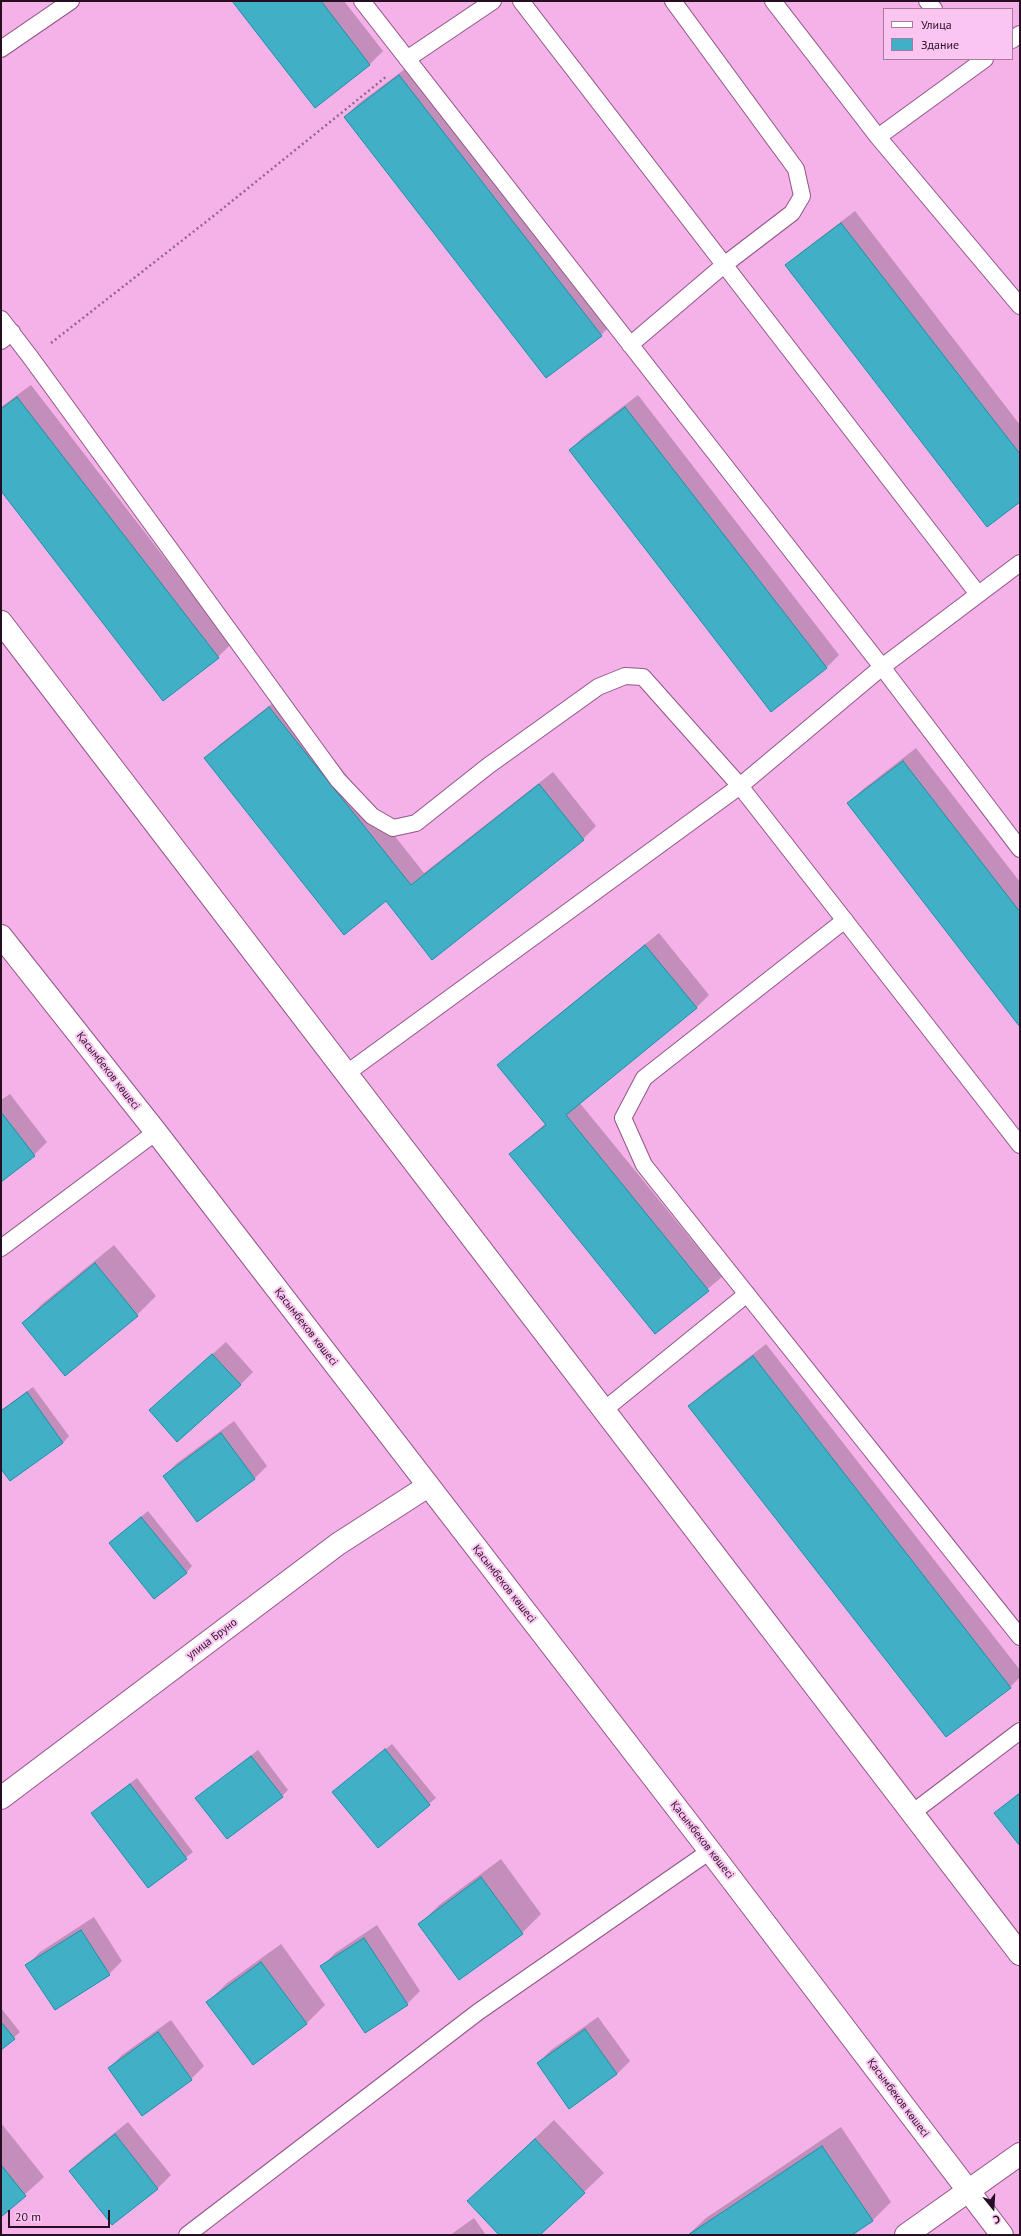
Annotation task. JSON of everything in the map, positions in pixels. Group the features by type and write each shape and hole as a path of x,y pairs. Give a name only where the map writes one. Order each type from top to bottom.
{"street":[{"path":"1,622 1020,1954"},
{"name":"Қасымбеков көшесі","path":"1,936 156,1132 710,1850 1002,2235"},
{"name":"улица Бруно","path":"1,1798 338,1544 428,1486"},
{"path":"906,2235 1020,2154"}],"lane":[{"path":"1,49 71,1"},
{"path":"362,1 882,667 1020,849"},
{"path":"407,59 493,1"},
{"path":"521,1 978,594"},
{"path":"630,345 724,265 792,213 802,196 796,169 673,1"},
{"path":"773,1 878,137 1020,306"},
{"path":"878,137 979,61"},
{"path":"1,319 7,337 32,358 338,780 372,816 393,828 416,823 488,766 598,687 625,676 643,677 740,786 1020,1145"},
{"path":"347,1073 740,786 882,667 1020,563"},
{"path":"845,920 644,1078 623,1118 644,1165 1020,1637"},
{"path":"1,1248 156,1132"},
{"path":"604,1410 747,1294"},
{"path":"912,1813 1020,1731"},
{"path":"187,2235 478,2012 710,1850"}],"path":[{"path":"32,358 216,214 407,59"}],"building":[{"path":"232,1 321,1 370,65 315,108"},
{"path":"399,75 602,336 546,378 344,117"},
{"path":"841,223 1020,454 1020,502 987,527 785,265"},
{"path":"17,397 219,658 163,701 1,491 1,409"},
{"path":"625,407 827,668 771,712 569,450"},
{"path":"269,707 411,885 539,784 584,840 432,960 386,901 344,935 204,758"},
{"path":"903,761 1020,912 1020,1027 847,803"},
{"path":"645,945 697,1008 566,1115 709,1291 655,1334 509,1154 546,1125 497,1065"},
{"path":"1,1112 35,1156 1,1182"},
{"path":"95,1263 138,1316 65,1376 22,1323"},
{"path":"212,1354 241,1385 177,1442 149,1410"},
{"path":"753,1356 1011,1688 946,1737 688,1406"},
{"path":"27,1392 63,1443 10,1481 1,1469 1,1411"},
{"path":"221,1433 255,1479 197,1522 163,1476"},
{"path":"141,1517 187,1573 154,1599 109,1543"},
{"path":"385,1749 430,1805 378,1848 332,1792"},
{"path":"251,1756 283,1797 227,1839 195,1798"},
{"path":"130,1784 187,1859 148,1888 91,1813"},
{"path":"1020,1793 1020,1846 994,1813"},
{"path":"481,1877 523,1934 459,1980 418,1924"},
{"path":"81,1930 110,1975 55,2010 25,1965"},
{"path":"364,1938 408,2005 365,2033 320,1966"},
{"path":"261,1962 307,2024 253,2065 206,2002"},
{"path":"1,2022 15,2039 1,2050"},
{"path":"585,2029 617,2074 569,2109 537,2063"},
{"path":"158,2032 192,2080 142,2116 108,2068"},
{"path":"115,2134 158,2189 112,2225 69,2171"},
{"path":"535,2139 585,2193 540,2235 499,2235 467,2201"},
{"path":"822,2146 873,2221 852,2235 688,2235"},
{"path":"1,2165 26,2196 1,2217"}]}
